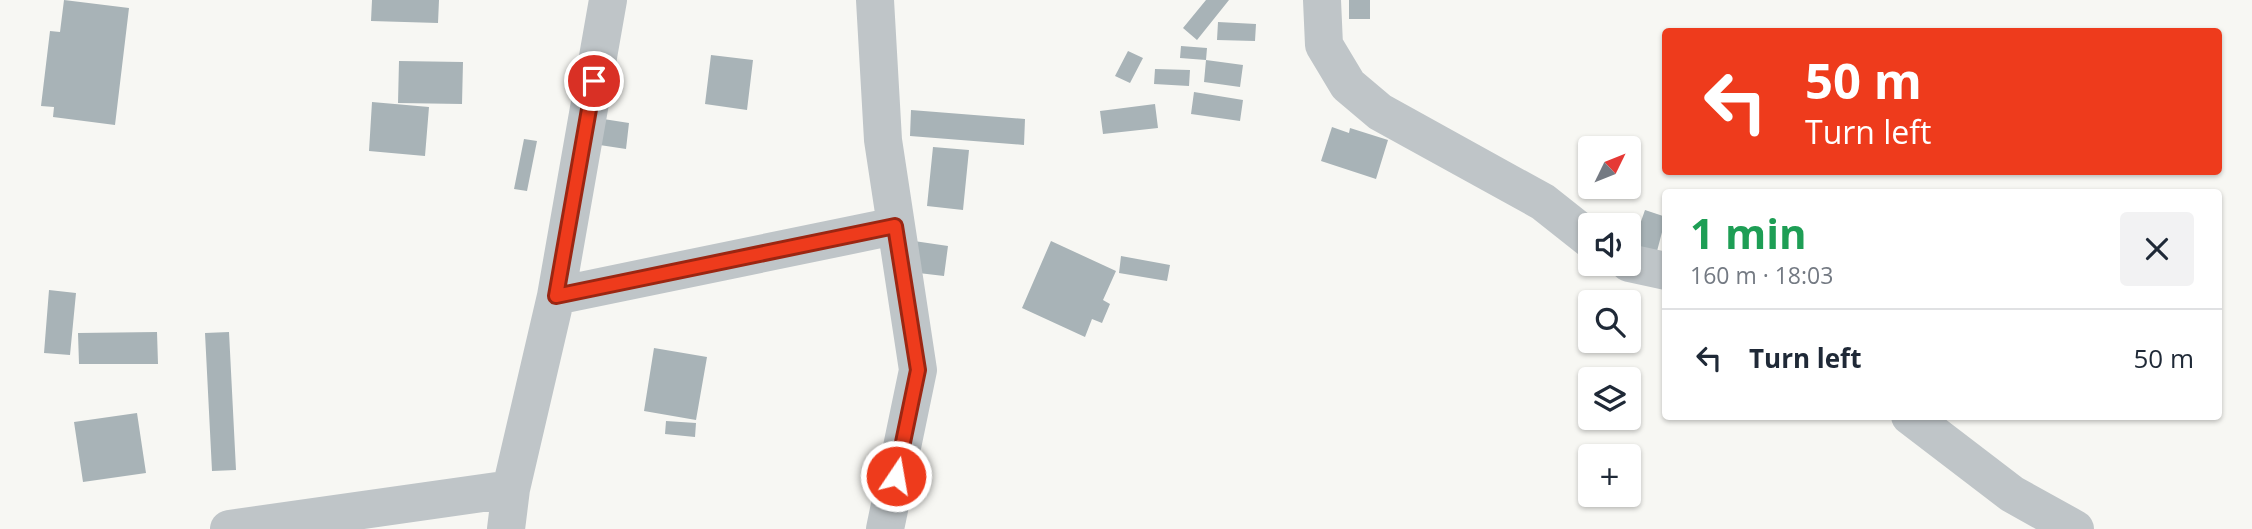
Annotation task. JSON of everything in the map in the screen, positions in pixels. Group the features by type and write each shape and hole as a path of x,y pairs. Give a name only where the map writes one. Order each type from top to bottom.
{"street":[{"path":"506,529 511,489 556,296 608,0"},
{"path":"875,0 883,140 918,370 885,529"},
{"path":"1322,0 1324,46 1348,85 1380,112 1543,202 1578,230"},
{"path":"556,296 895,226"},
{"path":"1641,266 1662,270"},
{"path":"1915,420 2012,494 2075,529"},
{"path":"229,529 511,489"}],"building":[{"path":"64,0 129,8 115,125 53,117 54,107 41,106 50,31 60,32"},
{"path":"372,0 439,0 438,23 371,21"},
{"path":"1206,0 1229,0 1197,40 1183,28"},
{"path":"1349,0 1370,0 1370,19 1349,19"},
{"path":"1218,22 1256,24 1255,41 1217,40"},
{"path":"1181,46 1207,48 1206,60 1180,58"},
{"path":"1128,51 1143,58 1130,83 1115,76"},
{"path":"711,55 753,60 747,110 705,104"},
{"path":"1206,60 1243,65 1240,87 1204,82"},
{"path":"399,61 463,62 462,104 398,103"},
{"path":"1155,69 1190,70 1189,86 1154,84"},
{"path":"1194,92 1243,100 1240,121 1191,114"},
{"path":"372,102 429,107 425,156 369,151"},
{"path":"1155,104 1158,128 1103,134 1100,111"},
{"path":"911,110 1025,119 1024,145 910,136"},
{"path":"597,118 629,123 626,149 593,144"},
{"path":"1332,127 1349,133 1350,128 1388,140 1376,179 1321,161"},
{"path":"524,139 537,141 527,191 514,189"},
{"path":"933,147 969,150 963,210 927,206"},
{"path":"1645,210 1662,216 1662,232 1656,255 1641,250 1641,221"},
{"path":"914,241 948,246 944,276 910,272"},
{"path":"1051,241 1116,271 1103,300 1110,304 1102,323 1092,319 1085,337 1022,308"},
{"path":"1121,256 1170,265 1167,281 1119,273"},
{"path":"49,290 76,293 70,355 44,353"},
{"path":"157,332 158,364 79,364 78,333"},
{"path":"229,332 236,470 212,471 205,333"},
{"path":"654,348 707,357 696,420 644,411"},
{"path":"137,413 146,473 83,482 74,422"},
{"path":"666,421 696,423 695,437 665,434"}],"route":[{"path":"594,81 556,296 895,226 918,370 896,476"}]}
